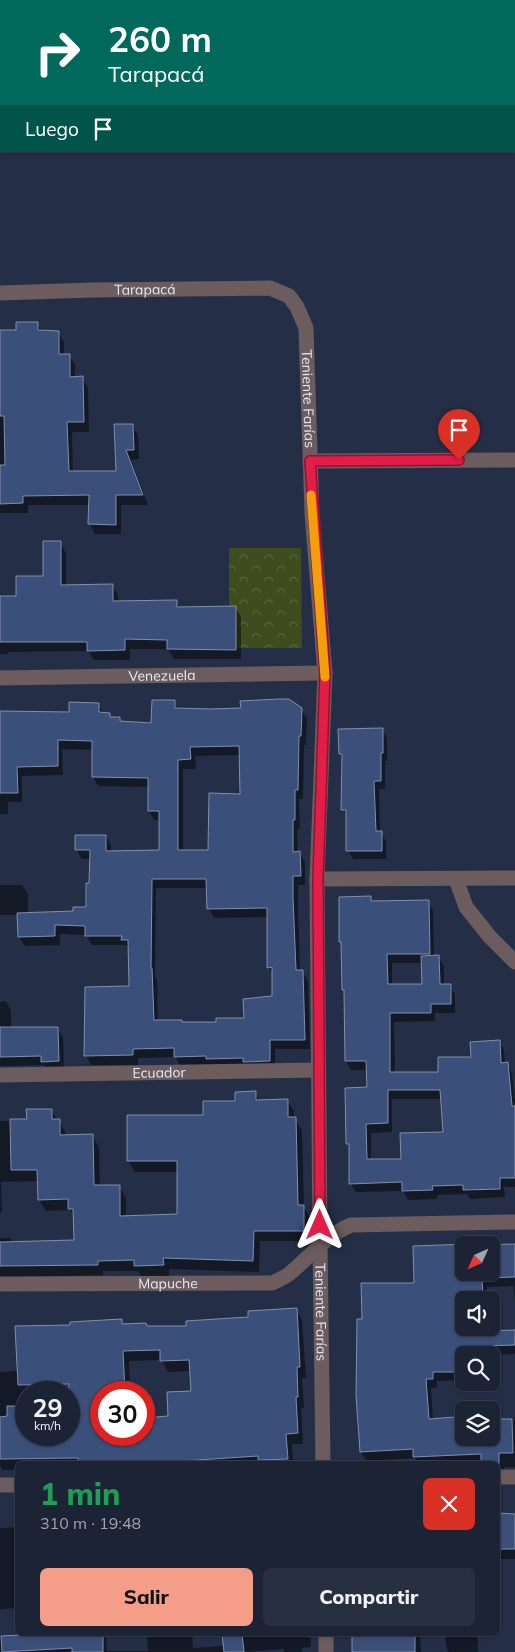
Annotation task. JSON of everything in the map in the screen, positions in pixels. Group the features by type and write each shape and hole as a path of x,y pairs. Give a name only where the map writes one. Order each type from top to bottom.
{"street":[{"name":"Tarapacá","path":"0,293 270,288 289,296"},
{"name":"Teniente Farías","path":"289,296 297,307 306,328 310,461 325,673 318,879 318,1070 323,1461"},
{"path":"310,461 515,460"},
{"name":"Venezuela","path":"0,678 325,673"},
{"path":"318,879 515,878"},
{"path":"456,879 466,907 490,937 515,962"},
{"name":"Ecuador","path":"0,1074 318,1070"},
{"path":"320,1244 338,1231 351,1225 515,1222"},
{"name":"Mapuche","path":"0,1284 272,1283 288,1275 320,1244"},
{"path":"500,1477 515,1477"},
{"path":"0,1486 15,1485"},
{"path":"326,1636 326,1652"}],"green space":[{"path":"229,548 301,548 302,648 229,648"}],"building":[{"path":"16,322 38,322 38,330 59,331 59,354 70,354 70,377 83,376 84,422 67,422 69,471 116,471 114,424 133,424 134,450 126,450 143,495 116,495 116,525 88,524 89,495 23,496 23,503 0,504 0,465 5,465 4,416 0,416 0,330 16,330"},
{"path":"43,541 61,541 61,585 113,584 113,601 177,600 177,607 236,606 236,650 167,649 167,640 125,639 125,650 87,651 87,642 0,642 0,596 16,596 16,576 43,576"},
{"path":"289,699 302,708 301,736 299,736 298,790 295,790 295,820 293,820 293,852 300,851 301,876 293,876 293,898 296,970 303,970 305,1040 270,1040 270,1061 243,1062 243,1058 206,1059 206,1056 174,1057 174,1048 133,1049 133,1055 84,1056 85,987 129,986 128,940 121,940 122,936 85,936 85,926 55,925 55,936 18,937 17,913 73,911 73,907 86,907 86,883 89,883 90,850 75,850 75,835 106,835 106,851 159,850 159,811 148,811 148,778 92,777 92,741 58,740 58,766 17,767 18,793 0,793 0,711 69,712 69,702 99,703 99,712 110,713 110,717 120,717 120,721 151,723 152,700 175,700 175,708 210,709 241,708 240,701","holes":["239,746 240,794 209,793 208,850 178,850 178,760 191,759 190,747","152,879 206,879 207,909 267,908 267,968 272,967 272,996 243,999 244,1018 216,1018 216,1022 154,1020 151,968"]},
{"path":"383,728 381,781 374,781 376,831 382,831 382,851 346,851 346,810 341,810 342,754 339,754 338,729"},
{"path":"371,896 371,901 429,900 430,954 387,954 388,984 422,984 421,956 439,955 440,984 451,984 451,1004 431,1004 431,1013 390,1013 390,1072 438,1072 438,1057 471,1057 470,1042 500,1040 501,1063 508,1062 512,1106 515,1106 515,1178 500,1178 500,1189 463,1190 463,1185 432,1186 433,1190 402,1191 402,1182 349,1184 349,1144 346,1144 345,1088 367,1087 366,1061 345,1061 344,990 342,990 341,942 339,942 339,897","holes":["388,1090 440,1090 443,1132 400,1133 401,1159 367,1159 366,1124 388,1123"]},
{"path":"0,1027 58,1027 59,1061 41,1062 41,1056 0,1057"},
{"path":"256,1091 256,1100 288,1099 288,1117 296,1117 298,1205 304,1205 304,1231 254,1231 253,1261 163,1258 164,1265 134,1266 134,1260 98,1261 98,1265 0,1266 0,1242 74,1240 73,1209 68,1209 68,1199 38,1200 37,1170 11,1170 10,1119 27,1119 26,1109 52,1109 52,1119 60,1119 60,1135 93,1134 94,1185 120,1185 120,1216 177,1214 177,1161 127,1161 127,1115 203,1115 203,1101 235,1101 235,1092"},
{"path":"500,1244 515,1244 515,1277 500,1277"},
{"path":"455,1245 455,1281 482,1281 483,1291 455,1291 455,1336 500,1336 500,1330 515,1330 515,1345 455,1346 455,1372 433,1372 433,1379 426,1379 429,1419 455,1417 455,1446 500,1446 500,1419 512,1419 513,1453 499,1453 499,1461 481,1461 481,1454 413,1457 413,1449 360,1452 356,1395 357,1319 362,1319 361,1283 414,1283 413,1246"},
{"path":"297,1308 300,1367 297,1367 298,1397 296,1397 298,1433 286,1434 288,1459 258,1460 258,1456 182,1461 78,1461 78,1458 0,1459 0,1417 7,1416 7,1406 15,1406 15,1446 80,1446 80,1381 18,1381 15,1326 70,1325 70,1322 122,1319 122,1324 146,1323 147,1326 186,1326 186,1321 248,1317 248,1311"},
{"path":"500,1513 515,1514 515,1549 500,1549"},
{"path":"1,1636 103,1636 103,1652 72,1652 72,1648 2,1652"},
{"path":"222,1636 242,1636 244,1652 224,1652"},
{"path":"352,1636 415,1636 415,1652 352,1652"}],"slow traffic":[{"path":"311,495 325,677"}],"route":[{"path":"320,1225 318,879 325,673 312,514 310,461 459,460"}]}
